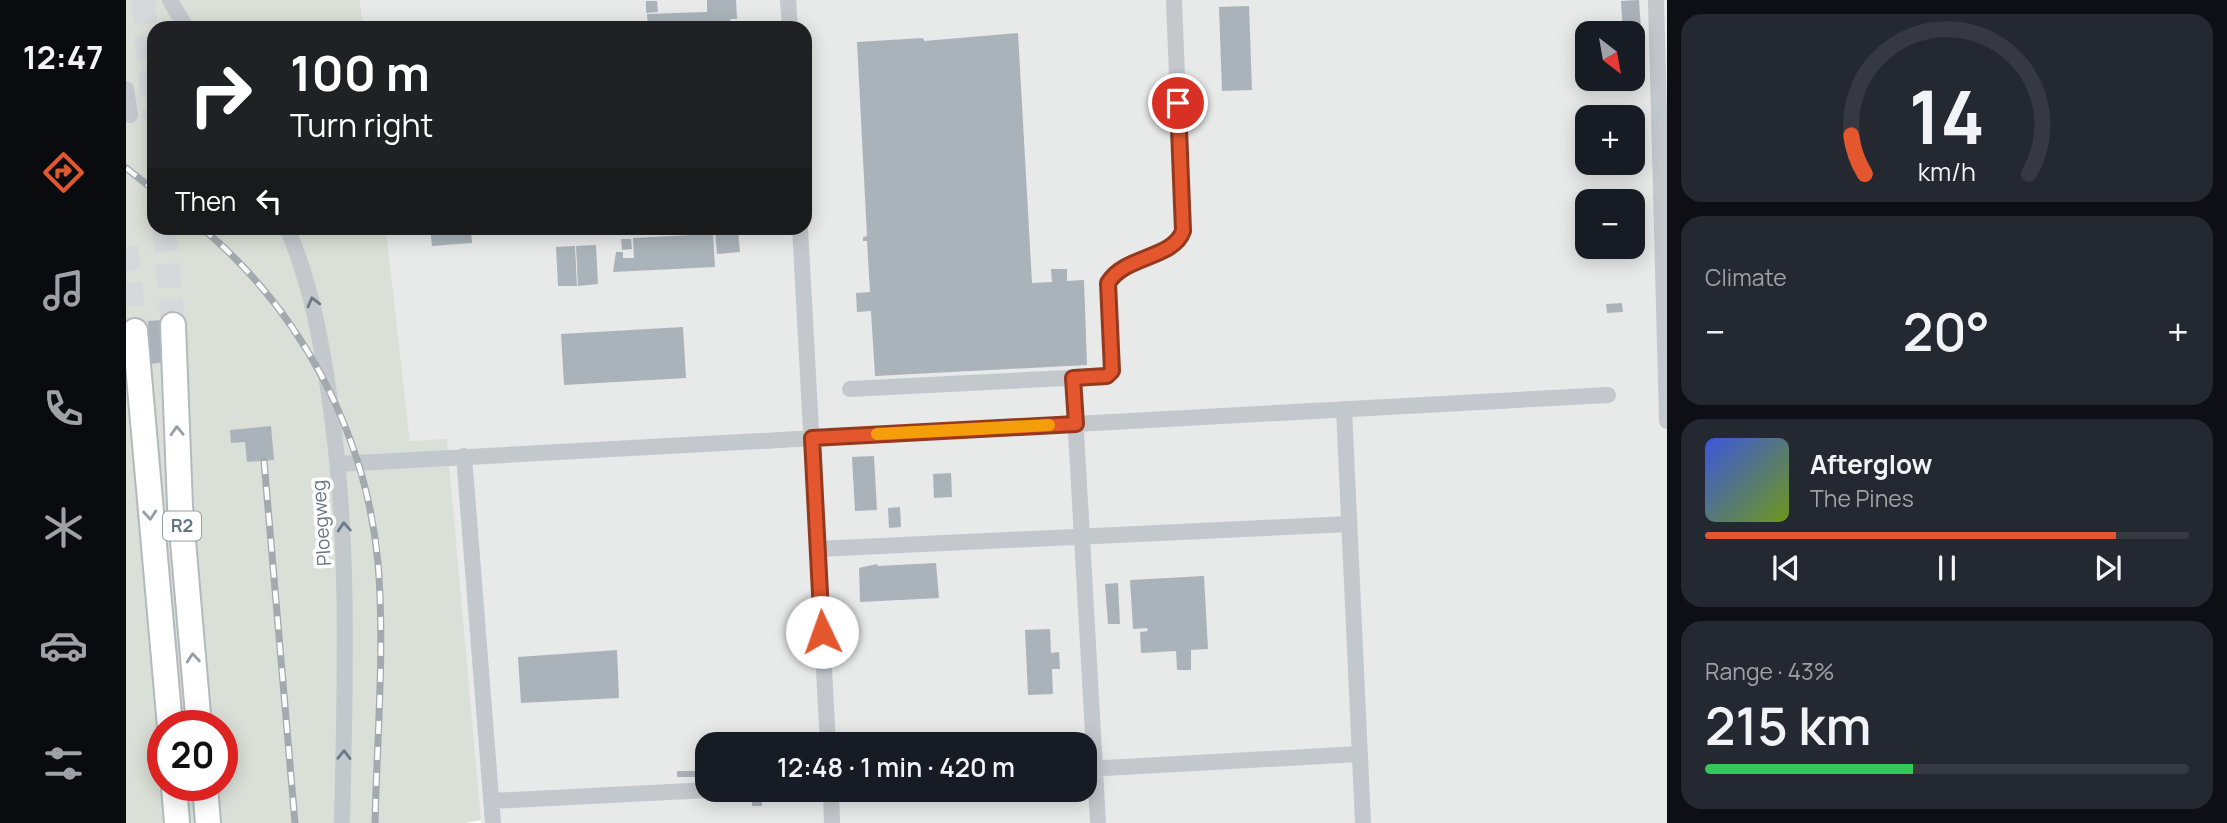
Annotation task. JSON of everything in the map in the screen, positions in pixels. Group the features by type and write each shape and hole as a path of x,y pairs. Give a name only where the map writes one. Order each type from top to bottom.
{"highway":[{"name":"R2","path":"173,325 180,506 198,710"},
{"name":"R2","path":"135,331 165,662 166,710"},
{"path":"163,823 164,801"},
{"path":"175,801 177,823"},
{"path":"206,801 208,823"}],"street":[{"path":"170,0 182,21"},
{"path":"788,0 790,21"},
{"path":"850,389 1107,376 1112,371 1108,283 1119,268 1174,245 1183,231 1174,0"},
{"path":"1665,0 1656,0 1667,421"},
{"path":"126,89 130,115"},
{"name":"Ploegweg","path":"290,235 305,272 317,314 338,464 347,618 342,823"},
{"path":"800,235 827,732"},
{"path":"1073,378 1089,732"},
{"path":"338,464 1608,395"},
{"path":"1343,409 1363,823"},
{"path":"464,456 493,823"},
{"path":"818,549 1349,524"},
{"path":"1097,769 1359,754"},
{"path":"491,801 695,791"},
{"path":"831,802 832,823"},
{"path":"1095,802 1098,823"}],"shaded area":[{"path":"126,0 360,0 362,21 147,21 147,235 387,235 410,441 447,439 481,820 465,823 126,823"},
{"path":"360,0 1667,0 1667,823 481,823 447,440 410,441 387,235 812,235 812,21 362,21"}],"building":[{"path":"707,0 736,0 737,19 730,19 731,21 648,21 647,14 707,12"},
{"path":"1639,0 1640,21 1622,21 1621,1"},
{"path":"646,1 657,1 658,12 646,13"},
{"path":"1249,6 1252,90 1222,91 1219,7"},
{"path":"1018,33 1032,283 1052,282 1051,269 1067,269 1067,281 1084,280 1087,365 875,376 871,311 857,312 856,293 870,292 867,241 863,241 863,237 867,236 857,42 923,38 924,41"},
{"path":"431,235 471,235 472,243 432,246"},
{"path":"713,235 715,267 613,272 616,252 623,252 623,258 634,258 633,238"},
{"path":"715,235 738,235 740,252 717,254"},
{"path":"621,239 631,239 632,249 622,250"},
{"path":"596,245 598,284 578,286 576,246"},
{"path":"575,246 577,286 558,286 556,247"},
{"path":"1622,303 1623,312 1607,313 1606,304"},
{"path":"161,320 164,362 151,364 148,321"},
{"path":"683,327 686,378 564,385 561,334"},
{"path":"271,426 274,460 247,462 245,442 231,443 230,430"},
{"path":"874,456 877,510 855,511 852,457"},
{"path":"951,473 952,497 934,498 933,474"},
{"path":"900,507 901,527 889,528 888,508"},
{"path":"936,563 939,598 860,602 859,568 877,564"},
{"path":"1204,576 1208,649 1191,650 1191,670 1177,670 1176,651 1141,653 1140,632 1148,631 1147,628 1133,629 1130,580"},
{"path":"1118,583 1120,624 1108,624 1105,584"},
{"path":"1050,629 1051,653 1059,652 1060,669 1052,669 1053,694 1028,695 1025,630"},
{"path":"617,650 619,698 521,703 518,657"},
{"path":"677,771 695,771 695,777 677,777"},
{"path":"752,802 762,802 762,806 752,806"}],"tunnel":[{"path":"143,0 147,43"},
{"path":"165,235 173,325"},
{"path":"126,247 135,331"}],"railway":[{"path":"126,168 147,184"},
{"path":"209,235 270,297 298,336 323,378 359,467 371,515 380,595 381,660 375,823"},
{"path":"264,461 295,823"}],"slow traffic":[{"path":"877,434 1049,425"}],"route":[{"path":"822,632 812,438 1076,424 1073,378 1107,376 1112,371 1108,283 1119,268 1174,245 1181,238 1183,231 1178,103"}]}
